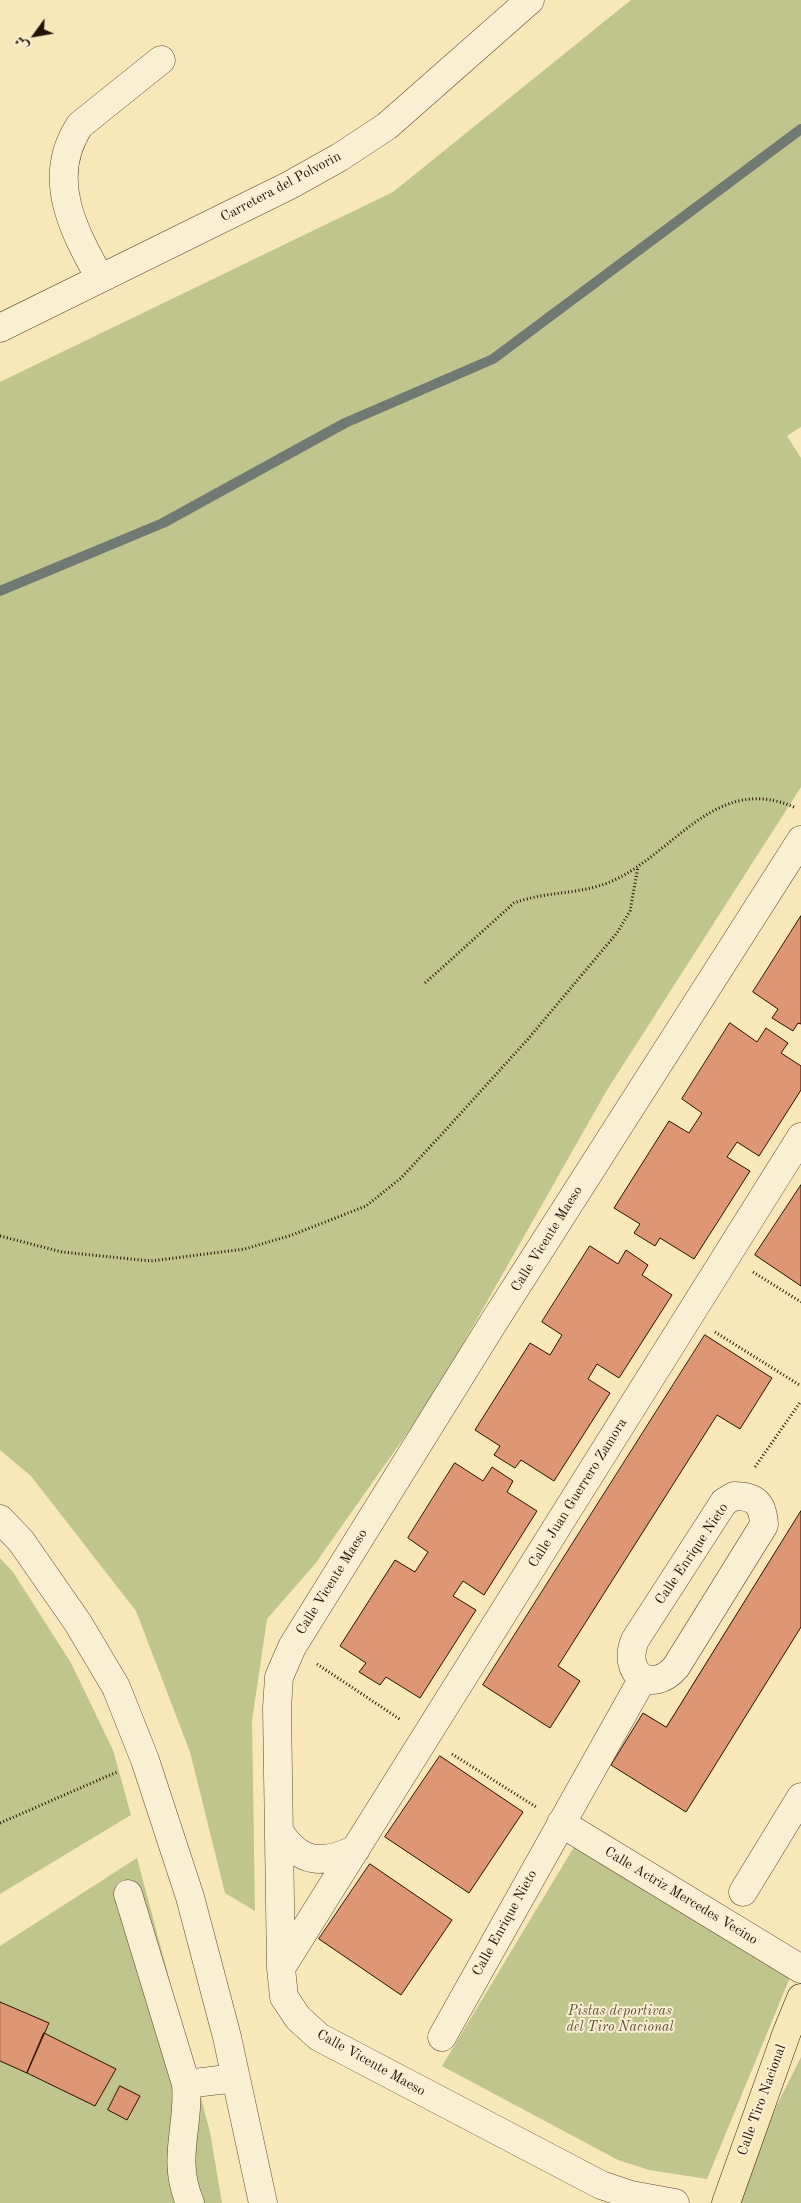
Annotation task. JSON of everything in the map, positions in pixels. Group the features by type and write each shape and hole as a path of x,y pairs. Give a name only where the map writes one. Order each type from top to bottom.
{"main road":[{"name":"Calle Tiro Nacional","path":"726,2203 801,1998"}],"street":[{"name":"Carretera del Polvorin","path":"0,328 290,185 340,157 387,126 530,0"},
{"path":"100,278 71,220 63,188 71,139 80,125 161,60"},
{"name":"Calle Vicente Maeso","path":"675,2203 631,2195 601,2185 319,2037 298,2018 284,1997 281,1968 279,1678 292,1647 495,1320 801,840"},
{"name":"Calle Juan Guerrero Zamora","path":"281,1968 801,1137"},
{"name":"Calle Enrique Nieto","path":"734,1496 747,1496 757,1502 764,1513 764,1525 676,1667 668,1677 656,1681 643,1678 633,1668 630,1654 635,1640 724,1502 734,1496"},
{"path":"0,1519 21,1542 78,1622 116,1687 145,1760 190,1898 236,2078 263,2203"},
{"name":"Calle Enrique Nieto","path":"442,2036 643,1678"},
{"path":"743,1892 801,1797"},
{"name":"Calle Actriz Mercedes Vecino","path":"561,1823 801,1969"},
{"path":"279,1831 289,1846 304,1856 321,1860 339,1857 356,1849"},
{"path":"128,1894 186,2084 186,2110 182,2128 180,2172 190,2203"},
{"path":"186,2084 236,2078"}],"path":[{"path":"425,983 514,903 531,897 593,889 613,881 638,866 716,809 742,800 761,797 782,802 801,811"},
{"path":"0,1236 62,1252 151,1261 245,1248 292,1235 366,1206 401,1178 442,1134 528,1039 617,933 630,911 638,866"},
{"path":"727,1255 801,1302"},
{"path":"689,1315 801,1386"},
{"path":"734,1496 801,1401"},
{"path":"0,1823 145,1760"}],"green space":[{"path":"631,0 801,0 801,427 787,436 801,458 801,787 607,1090 434,1395 315,1564 267,1619 252,1721 255,1911 225,1893 190,1752 136,1611 31,1476 0,1450 0,382 393,192"},
{"path":"0,1558 13,1572 71,1663 113,1750 131,1815 0,1894"},
{"name":"Pistas deportivas del Tiro Nacional","path":"574,1847 791,1975 707,2179 649,2170 618,2160 442,2066"},
{"path":"137,1858 210,2132 222,2203 0,2203 0,1946"},
{"path":"801,2057 801,2203 728,2203"}],"building":[{"path":"801,916 801,1024 798,1023 793,1031 772,1018 778,1009 753,992"},
{"path":"730,1023 757,1042 766,1028 788,1043 781,1053 801,1066 801,1090 759,1156 737,1142 727,1157 750,1171 694,1259 660,1238 655,1246 634,1233 640,1224 614,1208 669,1121 689,1133 702,1113 682,1099"},
{"path":"801,1185 801,1286 755,1255"},
{"path":"590,1246 618,1264 626,1250 648,1265 642,1275 672,1295 619,1378 597,1364 588,1379 610,1393 554,1481 521,1460 515,1468 494,1455 500,1446 475,1430 530,1343 550,1355 562,1335 542,1322"},
{"path":"705,1335 772,1378 740,1429 717,1415 558,1666 580,1681 550,1728 483,1685"},
{"path":"455,1463 483,1481 492,1467 513,1481 507,1492 537,1511 484,1595 463,1581 453,1596 476,1610 420,1698 386,1677 380,1685 359,1672 366,1663 340,1646 395,1560 415,1572 428,1552 408,1538"},
{"path":"801,1511 801,1627 686,1812 611,1765 643,1713 666,1727"},
{"path":"440,1756 523,1812 469,1893 385,1837"},
{"path":"370,1864 452,1920 401,1995 319,1939"},
{"path":"0,2002 49,2023 27,2073 0,2061"},
{"path":"44,2033 116,2069 95,2106 27,2073"},
{"path":"120,2086 140,2096 127,2120 108,2110"}],"waterway":[{"path":"0,591 163,523 345,423 493,359 801,129"}]}
